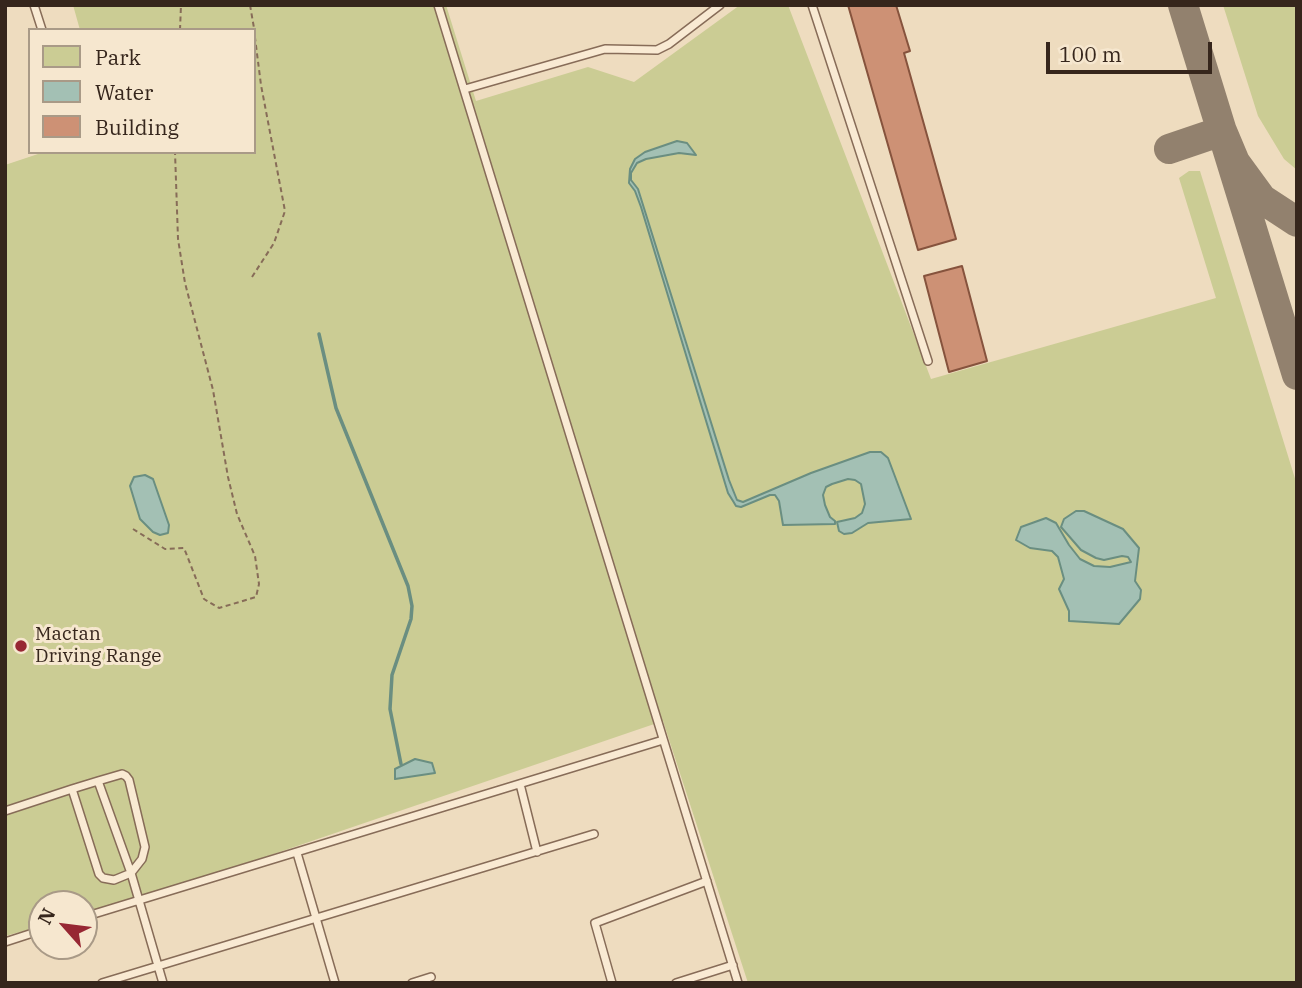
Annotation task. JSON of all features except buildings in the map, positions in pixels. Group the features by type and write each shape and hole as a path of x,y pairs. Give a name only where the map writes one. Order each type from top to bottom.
{"lane":[{"path":"34,5 41,28"},
{"path":"438,5 738,983"},
{"path":"464,89 605,49 657,50 720,5"},
{"path":"812,5 928,361"},
{"path":"98,914 663,740"},
{"path":"5,811 72,789 122,774 129,780 145,847 142,859 131,873 114,880 103,878 99,874 72,789"},
{"path":"98,781 131,873 163,983"},
{"path":"520,784 537,852"},
{"path":"102,983 594,834"},
{"path":"296,853 335,983"},
{"path":"612,983 595,923 707,881"},
{"path":"5,942 28,935"},
{"path":"676,983 733,965"},
{"path":"412,983 431,976"}],"path":[{"path":"180,28 181,5"},
{"path":"250,5 254,28"},
{"path":"252,277 274,243 285,211 256,46"},
{"path":"133,529 165,549 184,548 204,599 219,608 256,597 260,584 255,556 237,514 213,390 185,283 178,239 175,154"}],"green space":[{"path":"73,5 446,5 476,101 588,67 634,82 740,5 788,5 931,379 1216,298 1179,178 1189,171 1200,171 1297,485 1297,983 748,983 663,721 183,885 98,910 98,890 28,890 28,930 5,936 5,165 38,154 256,154 256,28 79,28"},
{"path":"1223,5 1297,5 1297,170 1284,159 1258,116"}],"water":[{"path":"677,141 687,143 696,155 679,153 646,159 637,163 631,173 631,180 638,189 737,500 743,502 811,473 870,452 881,452 888,458 911,519 868,523 852,533 844,534 839,531 837,522 855,518 862,513 865,504 861,484 848,479 826,487 823,495 835,524 783,525 779,501 775,495 741,507 736,506 728,493 641,207 629,183 630,169 635,159 645,152"},
{"path":"145,475 153,479 169,525 168,533 160,535 153,532 140,519 130,486 134,477"},
{"path":"1076,511 1084,511 1123,529 1139,548 1135,581 1141,590 1140,599 1119,624 1069,621 1069,611 1059,589 1064,579 1058,557 1052,551 1030,548 1016,540 1021,527 1046,518 1056,523 1080,559 1094,566 1110,567 1131,562 1128,557 1122,556 1104,560 1081,550 1061,527 1064,519"},
{"path":"415,759 432,763 435,773 395,779 395,769"}],"waterway":[{"path":"319,334 336,408 408,586 412,606 411,619 392,675 390,709 401,764"}],"taxiway":[{"path":"1183,5 1297,375"},
{"path":"1169,149 1222,131 1235,162 1262,199 1297,222"}],"place":[{"name":"Mactan Driving Range","path":"21,646"}]}
